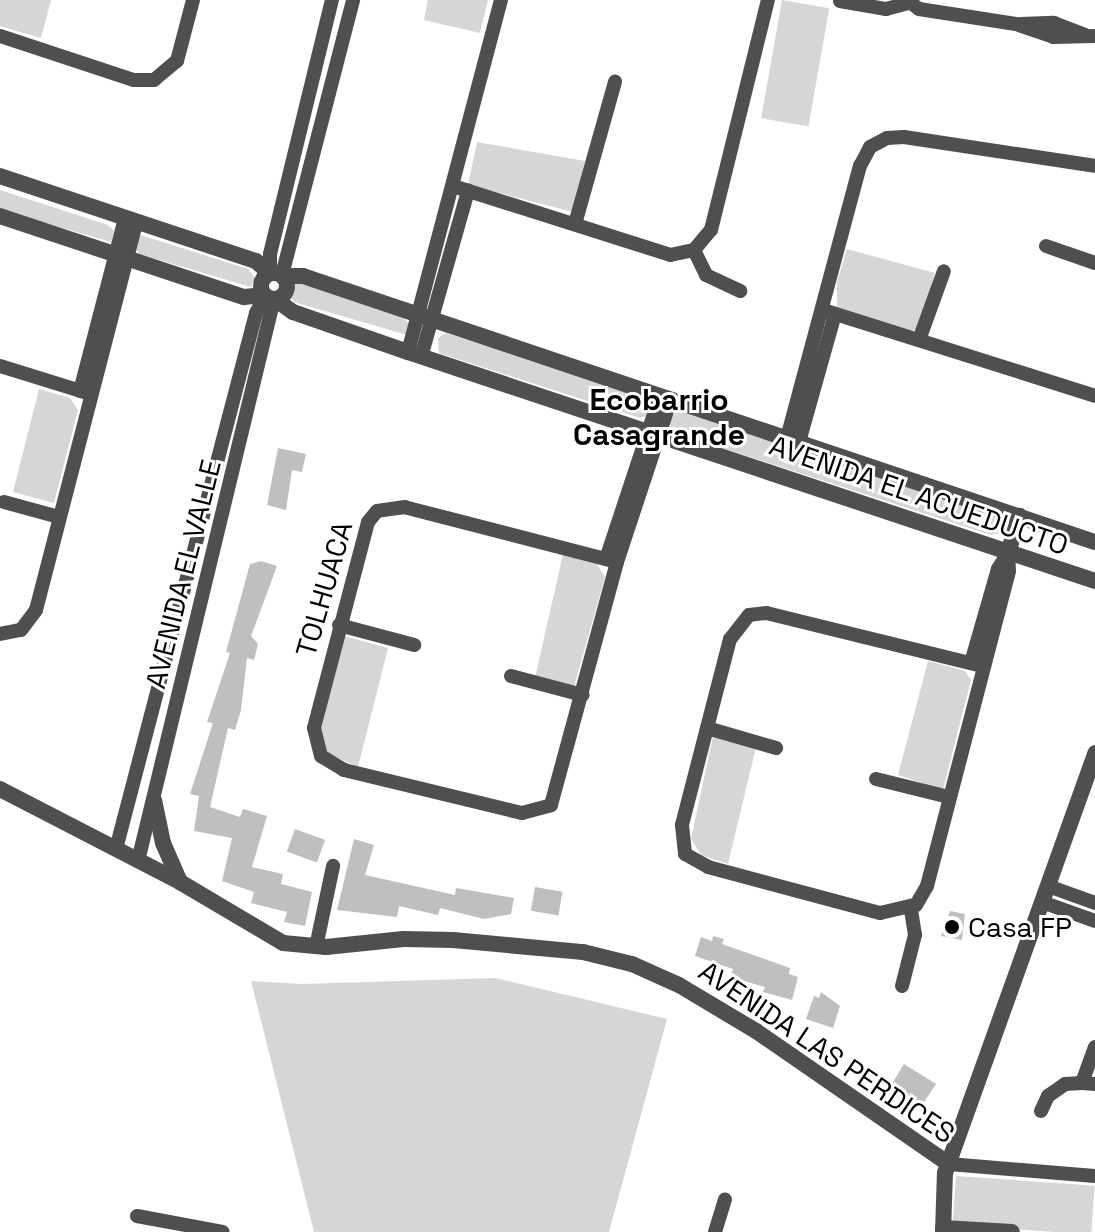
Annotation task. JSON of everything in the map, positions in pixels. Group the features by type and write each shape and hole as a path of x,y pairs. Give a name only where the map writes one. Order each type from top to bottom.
{"street":[{"path":"0,36 134,80 154,80 177,61 193,0"},
{"path":"332,0 270,254 276,274 286,292 270,297 260,283 276,274 353,0"},
{"path":"415,354 460,189 501,0"},
{"path":"460,189 670,255 694,250 711,230 768,0"},
{"path":"840,1 886,9 908,1 1016,24 1053,37 1090,36"},
{"path":"575,224 615,82"},
{"path":"793,440 829,312 860,166 866,152 881,140 904,137 1095,166"},
{"name":"AVENIDA EL ACUEDUCTO","path":"0,176 256,261 276,274 303,276 1095,542"},
{"name":"AVENIDA EL ACUEDUCTO","path":"0,216 244,297 270,297 293,312 415,354 1095,581"},
{"path":"0,634 21,630 36,610 86,393 131,220"},
{"path":"1046,246 1095,263"},
{"path":"694,250 706,275 741,291"},
{"path":"919,340 944,271"},
{"name":"AVENIDA EL VALLE","path":"116,849 256,313 270,297"},
{"name":"AVENIDA EL VALLE","path":"138,861 233,483 270,297"},
{"path":"829,312 1095,396"},
{"path":"0,366 86,393"},
{"path":"612,561 666,397"},
{"path":"213,477 233,483"},
{"path":"4,502 59,517"},
{"name":"TOLHUACA","path":"384,507 405,507 612,561 583,695 557,795 536,813 344,770 325,761 314,735 339,625 368,522 384,507"},
{"path":"902,986 915,935 911,909 927,886 976,664 1009,571 1008,553 1019,516"},
{"path":"179,611 199,617"},
{"path":"911,909 880,913 708,867 685,854 682,825 730,639 749,615 767,613 976,664"},
{"path":"339,625 414,645"},
{"path":"511,676 583,695"},
{"path":"707,728 776,748"},
{"path":"1012,1232 943,1230 941,1196 949,1164 1095,753"},
{"path":"876,779 949,797"},
{"name":"AVENIDA LAS PERDICES","path":"0,789 180,882 264,935 316,947 424,938 583,952 632,964 679,985 756,1031 949,1164 1095,1176"},
{"path":"154,800 163,843 180,882"},
{"path":"316,947 333,866"},
{"path":"1048,886 1095,903"},
{"path":"1042,902 1095,921"},
{"path":"1041,1111 1048,1096 1065,1084 1088,1084 1095,1047"},
{"path":"715,1232 725,1200"},
{"path":"137,1216 223,1232"}],"shaded area":[{"path":"0,0 51,0 41,38 0,26"},
{"path":"428,0 488,0 480,33 424,20"},
{"path":"782,0 829,8 808,127 761,118"},
{"path":"477,142 585,161 573,212 468,185"},
{"path":"0,190 108,225 114,231 111,242 0,210"},
{"path":"141,235 248,269 255,278 251,287 139,254 133,246"},
{"path":"847,249 935,273 919,328 910,332 837,307 837,282"},
{"path":"297,282 403,317 411,326 407,335 294,302 289,294"},
{"path":"446,333 646,399 646,416 640,418 439,353 438,338"},
{"path":"39,389 70,398 78,410 54,503 13,492"},
{"path":"680,409 998,514 999,533 991,535 673,432 668,420"},
{"path":"563,554 597,564 605,577 574,687 535,678"},
{"path":"344,636 388,648 358,767 327,753 321,729"},
{"path":"928,661 965,671 971,680 943,790 898,775"},
{"path":"713,736 756,747 728,864 701,855 691,839"},
{"path":"495,978 667,1019 609,1232 314,1232 251,981 302,984"},
{"path":"956,1176 1095,1186 1091,1232 953,1225"}],"building":[{"path":"278,448 306,454 302,472 292,470 286,510 267,505"},
{"path":"261,561 277,566 251,636 258,644 254,660 247,658 241,710 235,730 228,728 210,807 240,817 243,809 267,816 252,867 283,874 281,884 312,892 305,926 284,922 287,912 251,903 254,892 222,881 232,838 194,831 199,796 190,794 213,723 207,722 230,653 226,652 250,564"},
{"path":"295,829 325,840 317,862 287,852"},
{"path":"354,839 374,845 365,875 455,895 456,888 514,898 511,914 484,919 440,908 438,915 399,906 397,917 337,910"},
{"path":"535,887 563,892 558,915 531,911"},
{"name":"Casa FP","path":"950,911 965,914 962,940 941,936"},
{"path":"713,936 724,939 722,944 790,968 789,974 798,977 792,1000 763,992 765,987 730,977 733,969 695,956 701,937 712,941"},
{"path":"821,992 840,1006 833,1028 806,1019 814,996 819,998"},
{"path":"904,1064 936,1084 924,1102 917,1104 890,1087"}],"place":[{"name":"Casa FP","path":"952,927"}],"district":[{"name":"Ecobarrio Casagrande","path":"659,417"}]}
